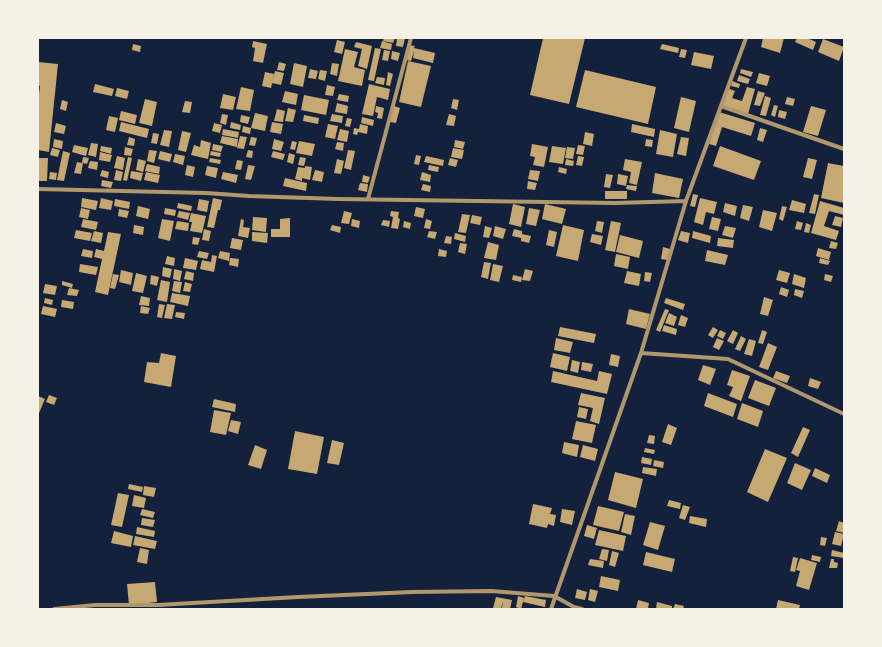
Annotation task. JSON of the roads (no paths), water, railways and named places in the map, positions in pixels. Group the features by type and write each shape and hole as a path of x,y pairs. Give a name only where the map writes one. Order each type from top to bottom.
{"street":[{"path":"368,199 411,38"},
{"path":"551,609 554,596 640,353 686,202 746,38"},
{"path":"721,106 844,149"},
{"path":"38,189 368,199 615,203 686,202"},
{"path":"640,353 728,359 844,414"},
{"path":"54,609 95,605 174,605 298,597 412,592 491,591 554,596 574,607 582,609"},
{"path":"170,609 174,605"}]}
